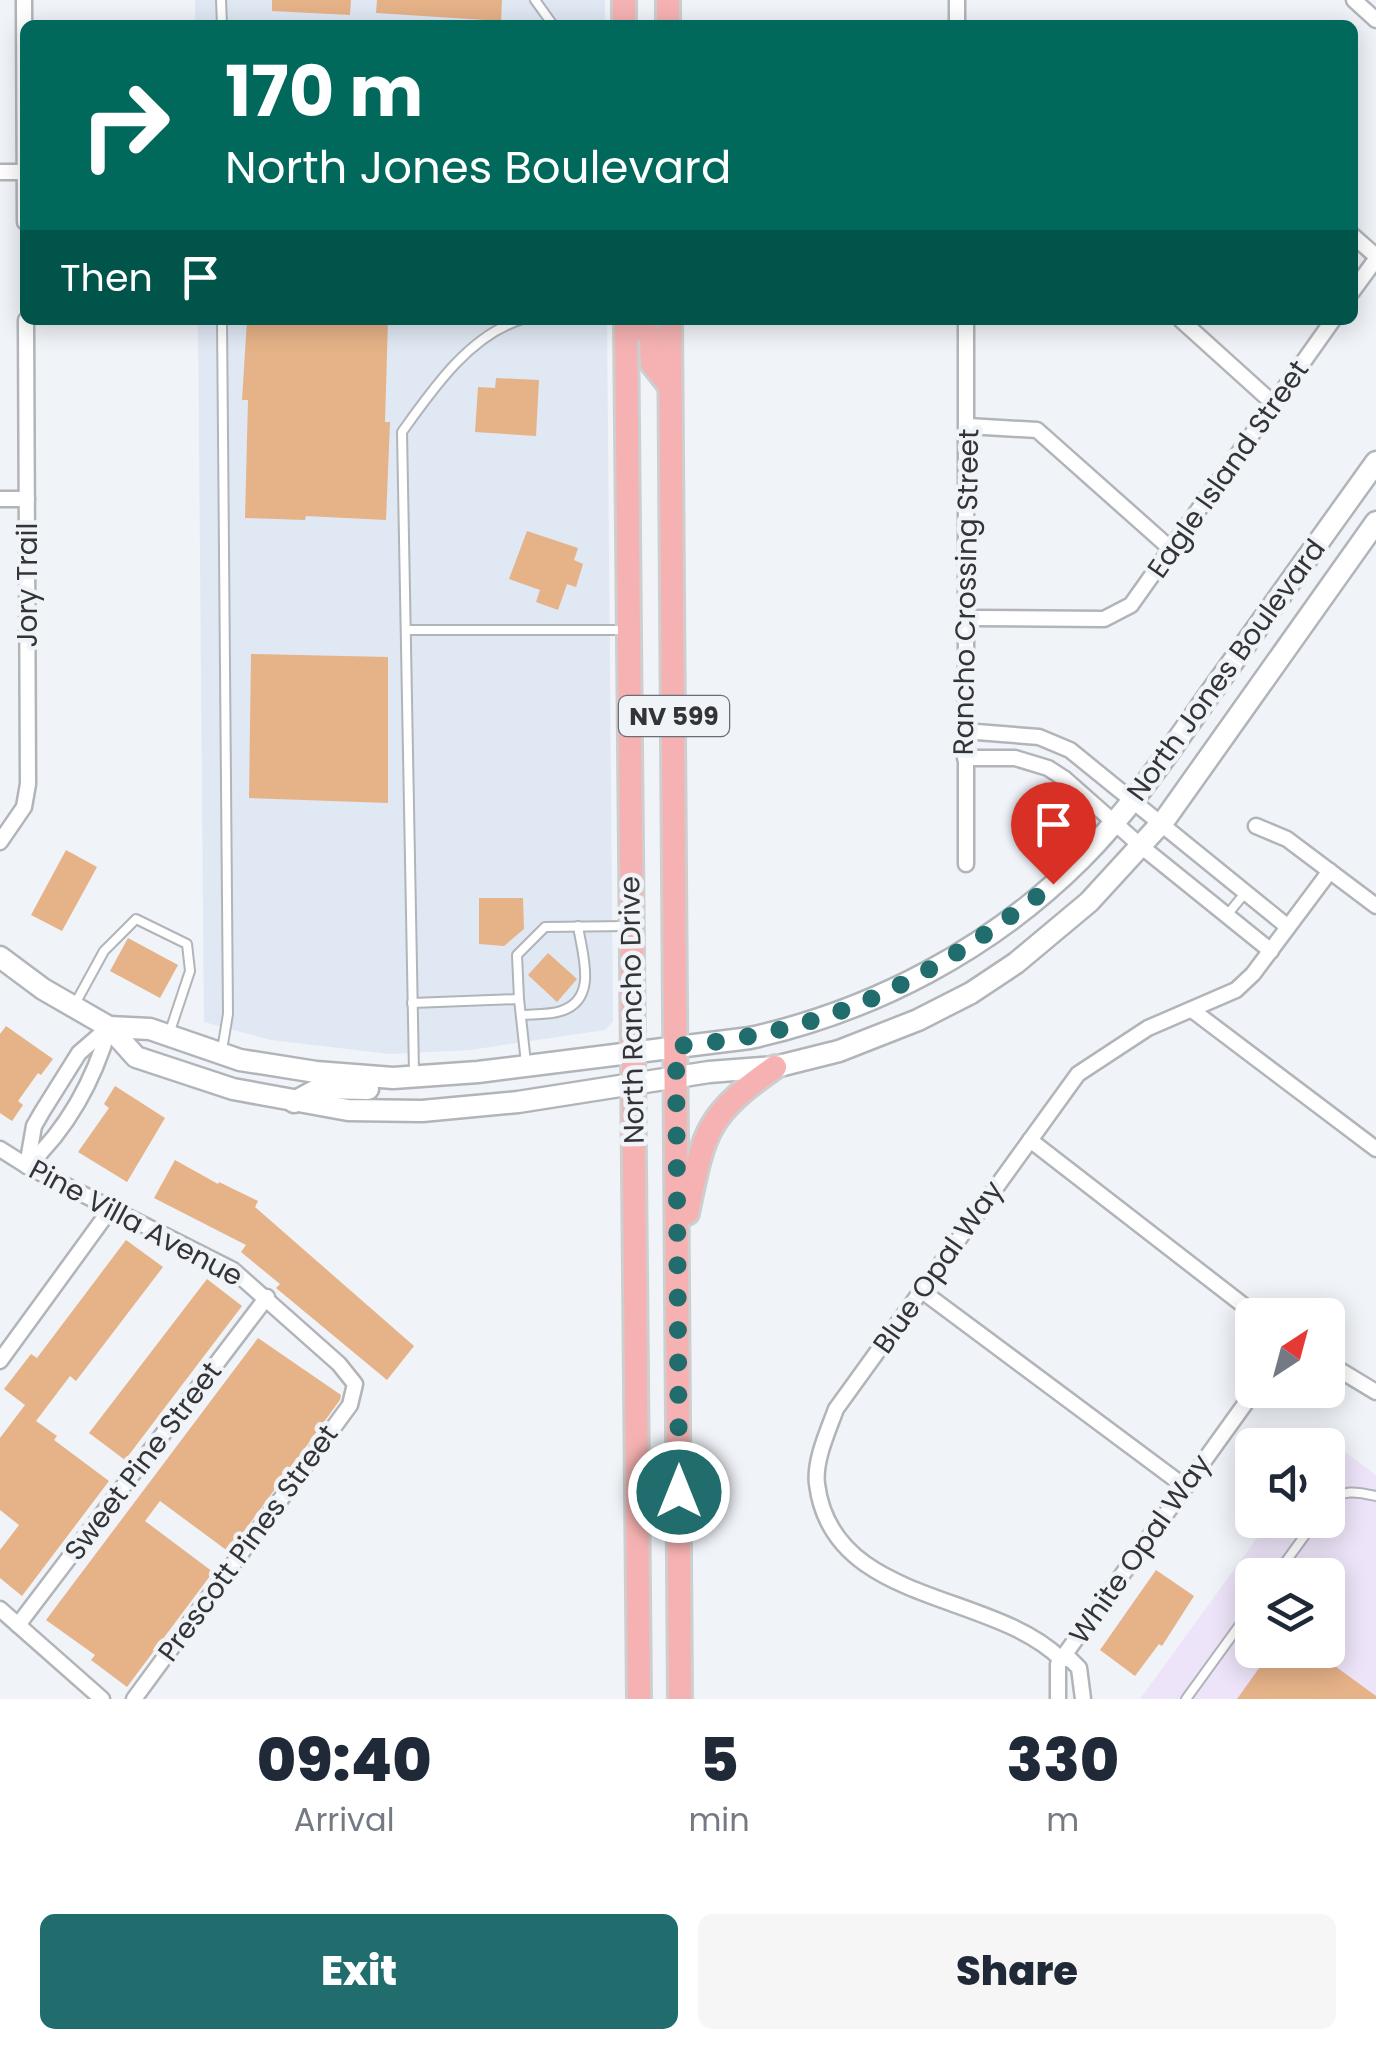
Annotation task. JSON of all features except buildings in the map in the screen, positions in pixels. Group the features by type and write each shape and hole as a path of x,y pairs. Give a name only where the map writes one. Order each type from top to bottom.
{"main road":[{"name":"North Rancho Drive","path":"626,325 639,1699"},
{"path":"642,325 651,338 652,363 670,386"},
{"name":"North Rancho Drive","path":"670,325 680,1699"},
{"name":"North Jones Boulevard","path":"414,1077 750,1038 843,1012 935,968 1053,884 1114,822 1376,462"},
{"name":"North Jones Boulevard","path":"109,1028 136,1057 187,1076 294,1102 348,1110 422,1111 518,1102 676,1077 775,1068 880,1037 971,993 1016,964 1090,902 1160,824 1376,522"},
{"path":"0,957 109,1028 150,1029 221,1054 316,1072 414,1077"},
{"path":"678,1256 700,1152 714,1120 727,1104 775,1068"},
{"path":"294,1102 320,1088 399,1090 414,1077"}],"street":[{"path":"1354,0 1376,20"},
{"path":"1358,283 1376,257"},
{"name":"Jory Trail","path":"0,842 24,807 28,784 26,325"},
{"name":"Rancho Crossing Street","path":"966,325 966,864"},
{"path":"1187,325 1274,404"},
{"name":"Eagle Island Street","path":"967,618 1104,619 1131,605 1329,325"},
{"path":"968,426 1037,430 1172,550"},
{"path":"0,499 27,498"},
{"path":"964,731 1040,737 1070,750 1288,927"},
{"path":"964,758 1009,758 1048,768 1272,951"},
{"path":"1256,826 1288,839 1376,906"},
{"name":"Blue Opal Way","path":"1084,1694 1079,1668 1044,1642 961,1604 905,1588 858,1560 830,1525 816,1482 823,1447 836,1409 1078,1074 1148,1028 1236,990 1272,951 1330,871"},
{"path":"1192,1010 1376,1150"},
{"path":"27,1166 34,1126 42,1112 78,1053 109,1028"},
{"path":"27,1166 54,1142 99,1062 109,1028"},
{"path":"1030,1140 1235,1299"},
{"name":"Pine Villa Avenue","path":"0,1149 233,1270 339,1364 355,1384"},
{"path":"0,1361 112,1207"},
{"path":"922,1291 1184,1486"},
{"name":"Sweet Pine Street","path":"18,1625 267,1297"},
{"path":"1345,1373 1376,1392"},
{"name":"Prescott Pines Street","path":"134,1699 350,1405 355,1384"},
{"name":"White Opal Way","path":"1062,1659 1241,1408"},
{"path":"0,1609 102,1699"},
{"path":"1058,1696 1056,1674 1062,1659"}],"lane":[{"path":"221,1054 228,1014 222,325"},
{"path":"414,1077 402,432 434,389 502,325"},
{"path":"406,630 629,630"},
{"path":"1009,733 1009,758"},
{"path":"1227,915 1246,893"},
{"path":"73,1008 104,951 136,920 187,944 190,970 168,1036"},
{"path":"521,1015 562,1011 584,990 586,976 578,926"},
{"path":"526,1067 517,954 546,927 630,926"},
{"path":"412,1003 519,999"},
{"path":"42,1112 63,1125"},
{"path":"1345,1492 1376,1496"},
{"path":"1186,1699 1235,1631"},
{"path":"1058,1696 1084,1694"}],"shaded area":[{"path":"195,0 605,0 605,20 195,20"},
{"path":"198,325 607,325 613,1022 605,1030 470,1050 390,1054 271,1040 204,1022"},
{"path":"1345,1452 1376,1475 1376,1699 1140,1699 1235,1568 1235,1668 1345,1668 1345,1558 1242,1558 1257,1538 1345,1538"}],"route":[{"path":"679,1492 676,1046 750,1038 843,1012 970,947 1053,884"}]}
